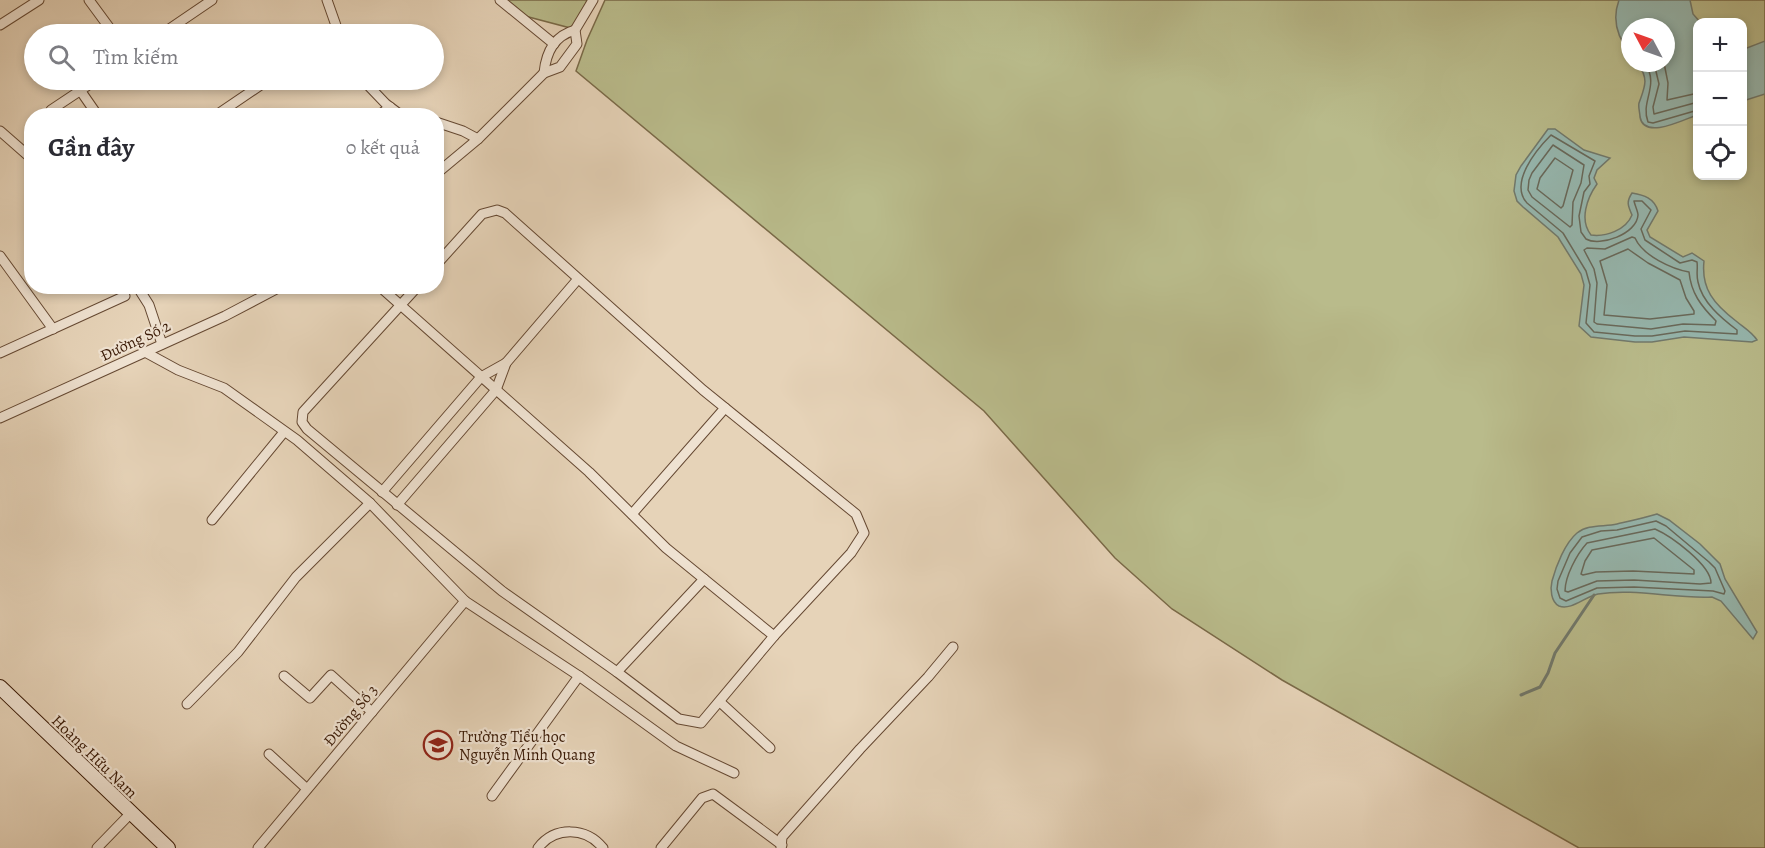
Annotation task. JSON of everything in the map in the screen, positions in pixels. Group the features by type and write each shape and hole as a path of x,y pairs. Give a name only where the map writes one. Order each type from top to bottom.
{"main road":[{"name":"Hoàng Hữu Nam","path":"0,687 168,848"}],"street":[{"path":"0,25 39,0"},
{"path":"89,0 107,24"},
{"path":"177,24 212,0"},
{"path":"327,0 334,24"},
{"path":"501,0 554,44"},
{"path":"444,168 478,140 544,73 560,67 577,44 575,30 592,0"},
{"path":"544,73 546,56 554,44 562,34 575,30"},
{"path":"54,108 80,90 92,108"},
{"path":"227,108 253,90"},
{"path":"371,90 390,107"},
{"path":"444,125 478,140"},
{"path":"0,132 24,152"},
{"path":"411,294 303,412 302,422 307,429 502,591 679,719 701,723 774,636 851,554 864,533 856,514 725,408 505,213 497,210 482,214 444,256"},
{"path":"0,256 24,289"},
{"path":"397,505 495,390 506,363 578,279"},
{"path":"28,294 53,329"},
{"path":"142,294 149,305 162,344"},
{"name":"Đường Số 2","path":"1,414 225,316 267,294"},
{"path":"388,294 589,472 666,548 774,636"},
{"path":"0,353 125,296"},
{"path":"145,352 178,370 224,388 284,432 370,503 465,602 579,676 676,746 734,773"},
{"path":"382,492 481,377 506,363"},
{"path":"632,514 725,408"},
{"path":"212,520 284,432"},
{"path":"187,704 238,652 296,577 370,503"},
{"path":"617,672 704,579"},
{"name":"Đường Số 3","path":"258,848 465,602"},
{"path":"781,847 782,837 953,647"},
{"path":"284,676 309,698 331,675 372,712"},
{"path":"492,796 579,676"},
{"path":"720,702 770,748"},
{"path":"269,754 307,789"},
{"path":"661,848 702,798 713,794 781,847"},
{"path":"98,848 131,813"},
{"path":"538,848 549,837 570,831 590,836 603,848"}],"green space":[{"path":"503,0 587,0 578,30 525,16"},
{"path":"605,0 1765,0 1765,848 1579,848 1282,680 1172,609 1115,558 984,411 576,71"}],"water":[{"path":"1619,0 1690,0 1693,14 1696,18 1693,18 1693,117 1665,127 1656,128 1643,124 1639,105 1645,79 1642,72 1675,72 1675,18 1621,18 1621,38 1616,21"},
{"path":"1765,41 1765,94 1747,100 1747,72 1747,48"},
{"path":"1548,129 1555,129 1584,150 1610,158 1597,170 1594,178 1597,184 1586,209 1585,223 1591,235 1609,234 1625,225 1632,215 1628,204 1632,193 1648,198 1658,211 1647,230 1650,237 1683,257 1692,253 1704,261 1707,288 1715,302 1757,340 1752,342 1684,337 1635,342 1591,337 1579,326 1584,285 1581,274 1558,237 1517,201 1514,191 1516,175"},
{"path":"1657,514 1669,520 1700,544 1720,564 1725,579 1757,632 1753,639 1721,601 1712,597 1612,592 1593,595 1568,607 1559,606 1554,602 1551,588 1554,575 1565,549 1577,533 1591,527 1617,524"}],"waterway":[{"path":"1521,695 1540,687 1555,653 1594,595"}],"place":[{"name":"Trường Tiểu học Nguyễn Minh Quang","path":"438,745"}]}
